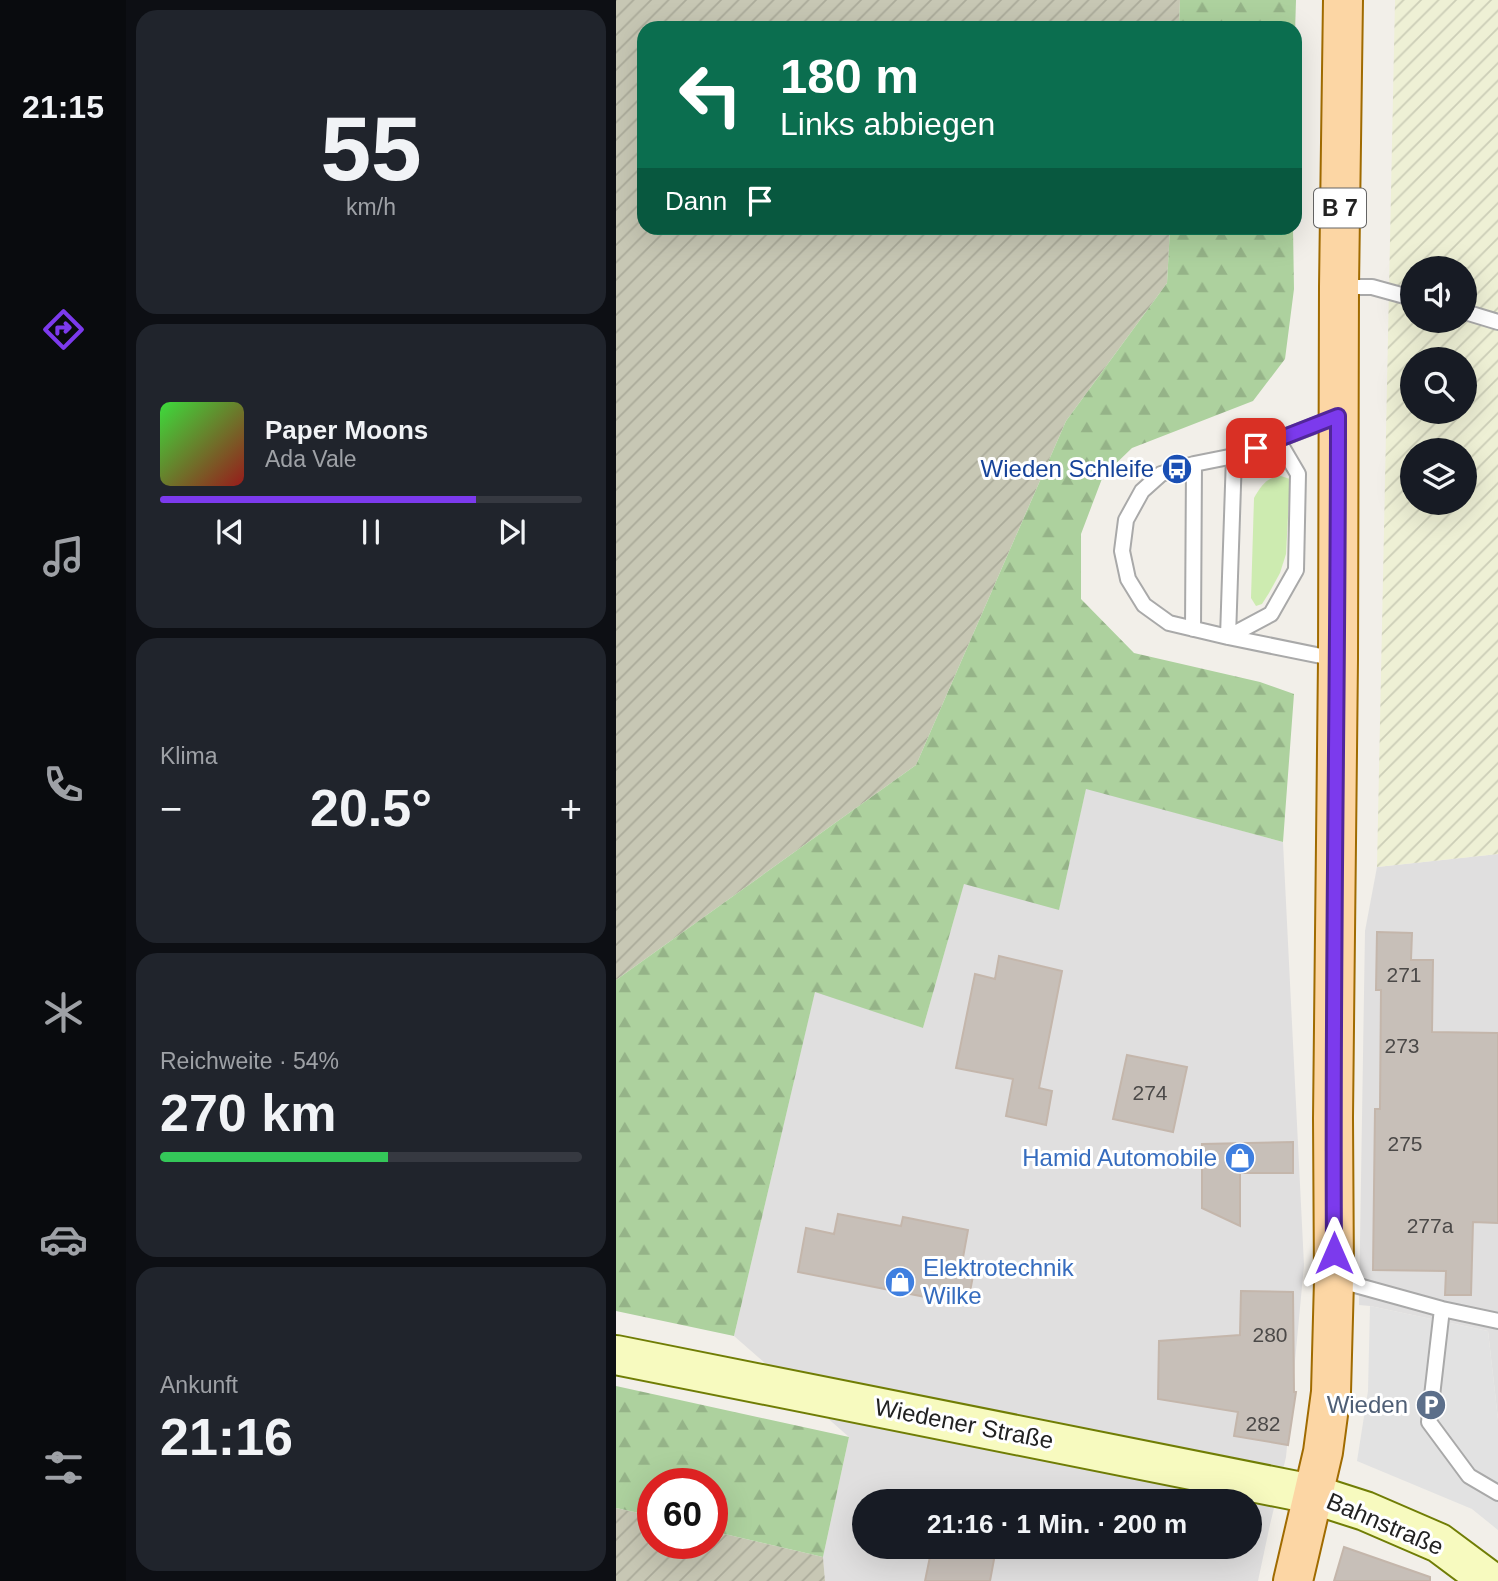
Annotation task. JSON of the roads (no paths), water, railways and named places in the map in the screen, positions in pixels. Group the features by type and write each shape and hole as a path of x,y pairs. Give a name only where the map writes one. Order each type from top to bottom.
{"main road":[{"name":"B 7","path":"1293,1581 1323,1452 1331,1392 1343,0"},
{"name":"Wiedener Straße","path":"616,1355 1312,1494"},
{"name":"Bahnstraße","path":"1312,1494 1365,1511 1440,1544 1490,1581"}],"lane":[{"path":"1339,287 1372,287 1400,295"},
{"path":"1477,315 1498,321"},
{"path":"1338,416 1234,456 1161,474 1142,491 1126,520 1122,551 1128,579 1144,605 1169,623 1338,659"},
{"path":"1228,637 1271,614 1296,570 1298,474 1278,440"},
{"path":"1228,637 1234,456"},
{"path":"1193,629 1194,464"},
{"path":"1334,1280 1441,1309 1498,1321"},
{"path":"1441,1309 1429,1422 1469,1476 1498,1493"}],"place":[{"name":"Wieden Schleife","path":"1177,469"},
{"name":"Hamid Automobile","path":"1240,1158"},
{"name":"Elektrotechnik Wilke","path":"900,1282"},
{"name":"Wieden","path":"1431,1405"}]}
